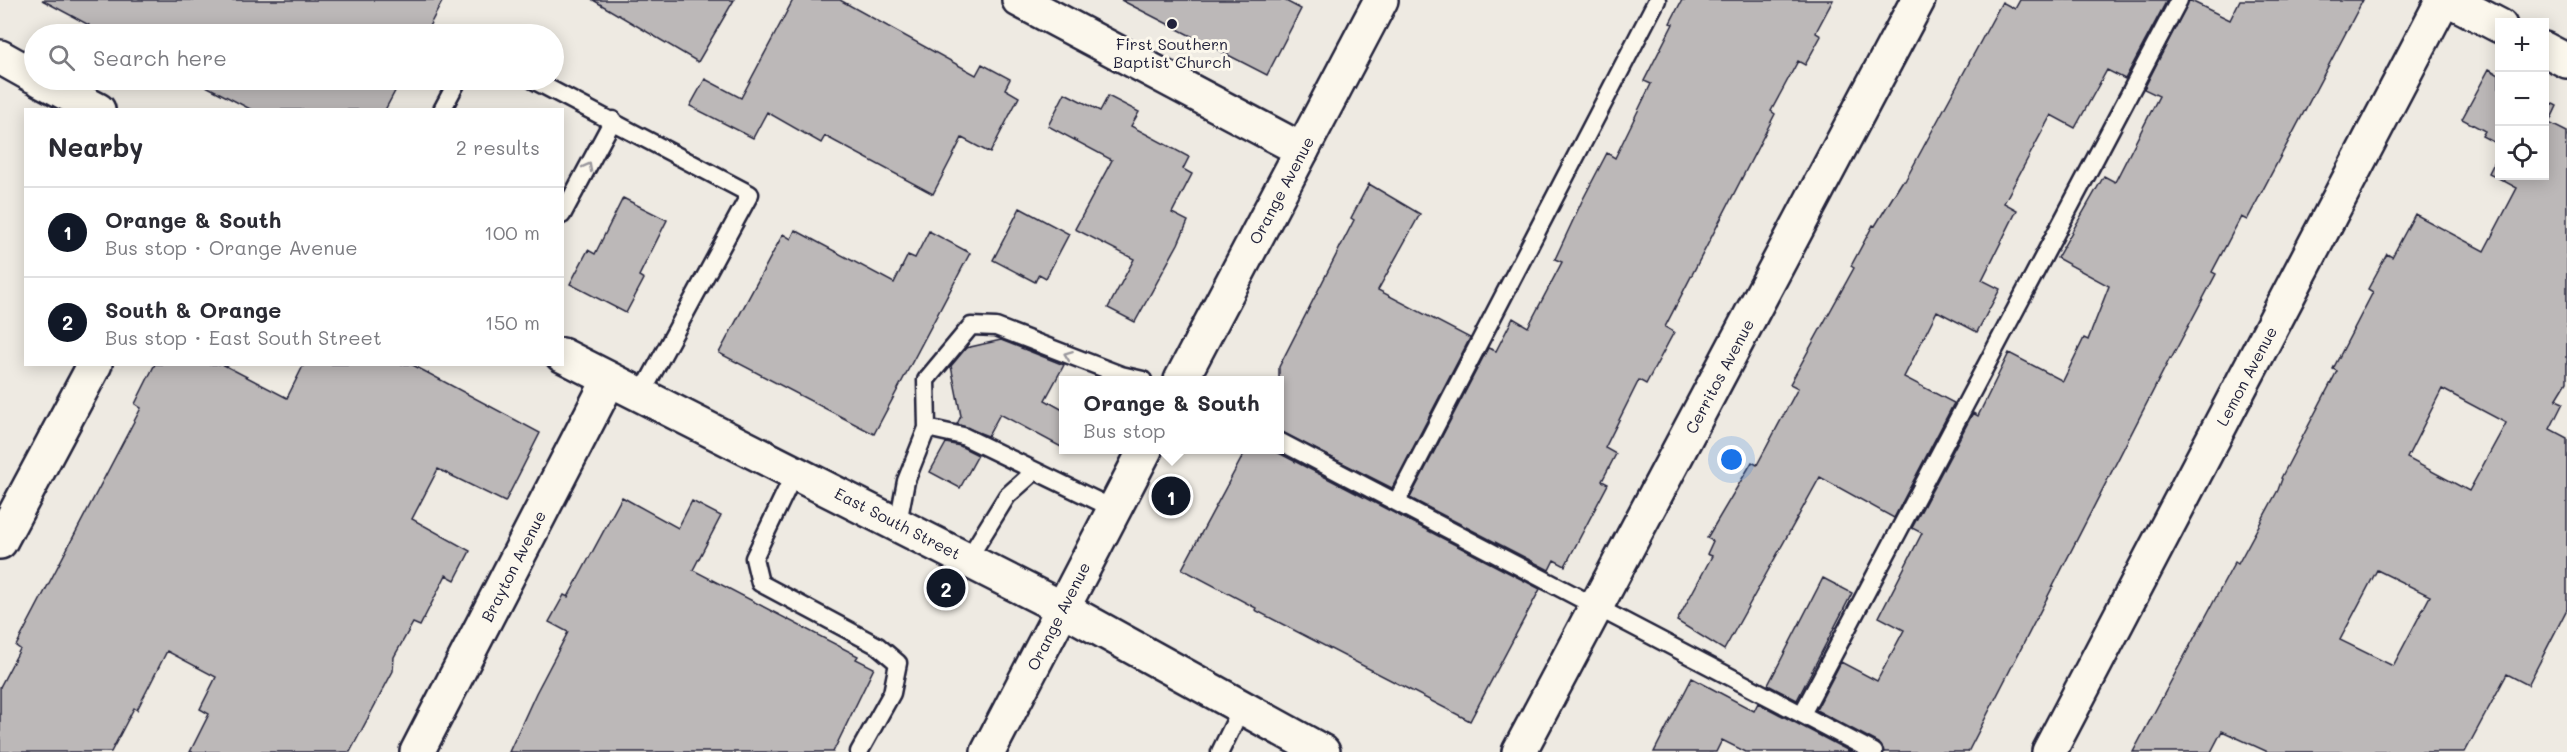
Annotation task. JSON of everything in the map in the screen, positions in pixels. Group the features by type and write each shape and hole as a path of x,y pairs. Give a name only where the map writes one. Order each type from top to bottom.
{"street":[{"path":"1019,0 1302,150"},
{"name":"Orange Avenue","path":"1184,376 1381,0"},
{"name":"Cerritos Avenue","path":"1519,752 1918,0"},
{"name":"Lemon Avenue","path":"2049,752 2443,0"},
{"path":"2450,0 2495,24"},
{"path":"2549,52 2567,61"},
{"path":"0,57 24,70"},
{"path":"60,90 94,108"},
{"name":"East South Street","path":"564,356 898,523 1062,608 1323,752"},
{"path":"0,542 94,366"},
{"name":"Brayton Avenue","path":"417,752 609,380"},
{"name":"Orange Avenue","path":"988,752 1143,454"}],"lane":[{"path":"1397,501 1657,0"},
{"path":"1802,714 2179,0"},
{"path":"443,108 453,90"},
{"path":"552,90 750,194 640,395"},
{"path":"564,211 613,120"},
{"path":"898,523 906,481 927,428 926,380 971,326 996,327 1125,376"},
{"path":"927,428 963,436 1114,509"},
{"path":"1284,444 1874,752"},
{"path":"968,559 1007,496 1035,471"},
{"path":"795,472 754,558 760,583 878,646 898,663 892,693 859,752"},
{"path":"1220,752 1242,707"}],"building":[{"path":"42,0 443,0 430,24 87,24"},
{"path":"593,0 734,0 698,62"},
{"path":"793,0 840,0 976,75 982,64 1010,79 1005,89 1019,97 990,153 962,138 933,194 825,136 821,143 767,112 753,138 690,106 705,79 741,98"},
{"path":"1121,0 1284,0 1301,9 1267,75"},
{"path":"1682,0 1833,0 1816,33 1821,36 1805,65 1798,61 1771,111 1775,114 1665,327 1674,332 1646,384 1639,380 1605,448 1616,454 1602,481 1608,484 1565,566 1554,560 1549,570 1410,498 1488,348 1496,351 1513,318 1528,327 1562,262 1555,259 1582,201 1607,153 1615,158 1651,84 1644,81 1673,24 1670,23"},
{"path":"2020,0 2167,0 2125,79 2107,70 2075,128 2051,115 2004,203 2017,210 1982,280 2000,289 1977,332 1937,311 1904,377 1954,403 1894,518 1820,477 1724,650 1677,621 1712,556 1707,554 1713,541 1707,538 1752,462 1757,465 1798,388 1790,384 1854,268 1851,266 1873,225 1875,226 1902,182 1905,181 2002,2 2015,9"},
{"path":"2189,0 2230,20 2240,0 2363,0 2247,220 2241,217 2212,272 2216,274 2170,358 1968,752 1884,752 1879,743 1816,710 1841,662 1877,681 1904,630 1879,617 1922,533 1912,528 1973,413 1978,416 2009,353 2063,381 2084,338 2088,340 2109,286 2057,258 2104,176 2115,182 2159,96 2144,89"},
{"path":"2489,69 2495,73 2495,143 2482,136 2485,131 2462,119"},
{"path":"214,90 396,90 386,108 248,108"},
{"path":"1065,93 1100,111 1108,96 1139,112 1131,126 1189,157 1183,169 1192,174 1172,213 1188,221 1178,244 1135,322 1108,308 1134,259 1075,229 1112,160 1048,126"},
{"path":"2549,102 2557,106 2549,123"},
{"path":"2549,123 2567,132 2567,382 2556,400 2563,403 2550,429 2567,438 2567,609 2528,685 2507,674 2465,752 2268,752 2222,731 2211,752 2133,752 2235,562 2238,564 2278,490 2281,478 2337,371 2333,369 2373,292 2368,289 2387,254 2392,257 2415,214 2484,251 2517,188 2502,180 2549,180","holes":["2442,389 2506,423 2469,491 2407,458","2377,570 2430,596 2393,666 2340,640"]},
{"path":"2495,161 2495,176 2489,173"},
{"path":"1369,184 1420,214 1378,290 1470,338 1392,488 1284,434 1284,376 1279,376 1279,367 1354,220 1351,218"},
{"path":"623,198 667,220 639,276 644,279 626,313 570,284 588,250 595,254"},
{"path":"1020,208 1069,234 1046,278 1039,274 1035,282 993,260"},
{"path":"795,230 894,283 908,255 915,258 929,231 970,253 874,434 719,353 783,234 791,239"},
{"path":"1001,340 1064,365 1045,400 1059,408 1059,446 1000,414 988,436 957,424 961,416 951,366 966,348"},
{"path":"154,366 226,366 287,398 303,366 415,366 540,433 505,502 438,469 412,519 470,551 455,580 446,575 420,626 413,623 394,657 393,671 350,752 190,752 209,714 200,709 216,677 167,651 137,710 134,708 111,752 0,752 0,687 20,649 16,646 141,408 135,404"},
{"path":"946,443 960,446 978,455 960,488 930,472"},
{"path":"1244,454 1281,454 1540,589 1470,721 1255,610 1256,608 1182,569"},
{"path":"622,497 678,528 692,501 721,516 693,570 858,656 856,659 874,668 833,752 509,752 536,693 568,632 549,622 564,595 568,597"},
{"path":"1823,578 1852,593 1797,700 1768,685"},
{"path":"1692,678 1754,711 1758,703 1851,752 1746,752 1722,740 1716,752 1654,752"}],"place":[{"name":"First Southern Baptist Church","path":"1172,24"},
{"name":"Orange & South","path":"1171,496"},
{"name":"South & Orange","path":"946,588"}]}
